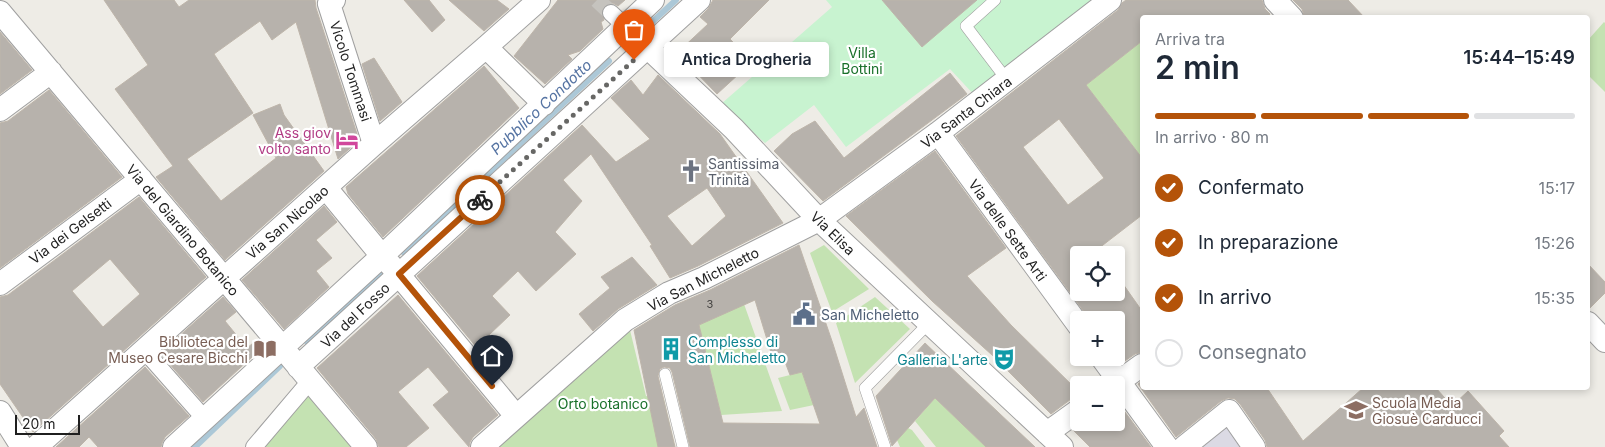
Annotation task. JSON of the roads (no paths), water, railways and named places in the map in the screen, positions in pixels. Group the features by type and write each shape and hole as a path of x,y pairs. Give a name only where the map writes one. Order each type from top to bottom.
{"street":[{"name":"Vicolo Tommasi","path":"334,0 329,4 374,144"},
{"name":"Via San Nicolao","path":"36,447 374,144 538,0"},
{"name":"Via del Fosso","path":"174,447 204,418 294,362 544,104 618,20 653,0"},
{"name":"Via del Fosso","path":"390,265 649,47 699,0"},
{"name":"Via Santa Chiara","path":"819,220 938,133 1110,0"},
{"path":"1275,0 1289,15"},
{"name":"Via del Giardino Botanico","path":"0,12 366,447"},
{"name":"Via Elisa","path":"618,20 734,128 819,220 1054,440"},
{"path":"486,47 544,104"},
{"path":"0,110 51,72"},
{"name":"Via delle Sette Arti","path":"938,133 1070,314"},
{"name":"Via dei Gelsetti","path":"0,284 141,179"},
{"path":"326,188 516,416"},
{"name":"Via San Micheletto","path":"482,447 625,320 669,293 704,278 819,220"},
{"path":"1590,325 1605,341"},
{"path":"144,350 204,418"},
{"path":"254,447 294,362"},
{"path":"1125,377 1140,366"},
{"path":"1125,395 1166,447"},
{"path":"1184,447 1229,411 1254,447"},
{"path":"0,412 22,447"},
{"path":"1054,440 1070,421"},
{"path":"0,440 12,447"}],"lane":[{"path":"995,0 966,26 1007,80"},
{"path":"885,447 865,388 929,323"},
{"path":"665,374 683,447"}],"waterway":[{"name":"Pubblico Condotto","path":"651,23 676,0"},
{"name":"Pubblico Condotto","path":"403,252 609,61"},
{"name":"Pubblico Condotto","path":"307,342 380,274"},
{"name":"Pubblico Condotto","path":"195,447 280,366"}],"tunnel":[{"path":"597,0 611,13"}],"place":[{"name":"Antica Drogheria","path":"634,60"},
{"name":"Ass giov volto santo","path":"347,140"},
{"name":"Santissima Trinità","path":"691,171"},
{"name":"San Micheletto","path":"804,314"},
{"name":"Biblioteca del Museo Cesare Bicchi","path":"265,349"},
{"name":"Complesso di San Micheletto","path":"671,349"},
{"name":"Galleria L'arte","path":"1004,359"},
{"name":"Scuola Media Giosuè Carducci","path":"1356,410"}],"park label":[{"name":"Villa Bottini","path":"862,60"},
{"name":"Orto botanico","path":"603,403"}]}
